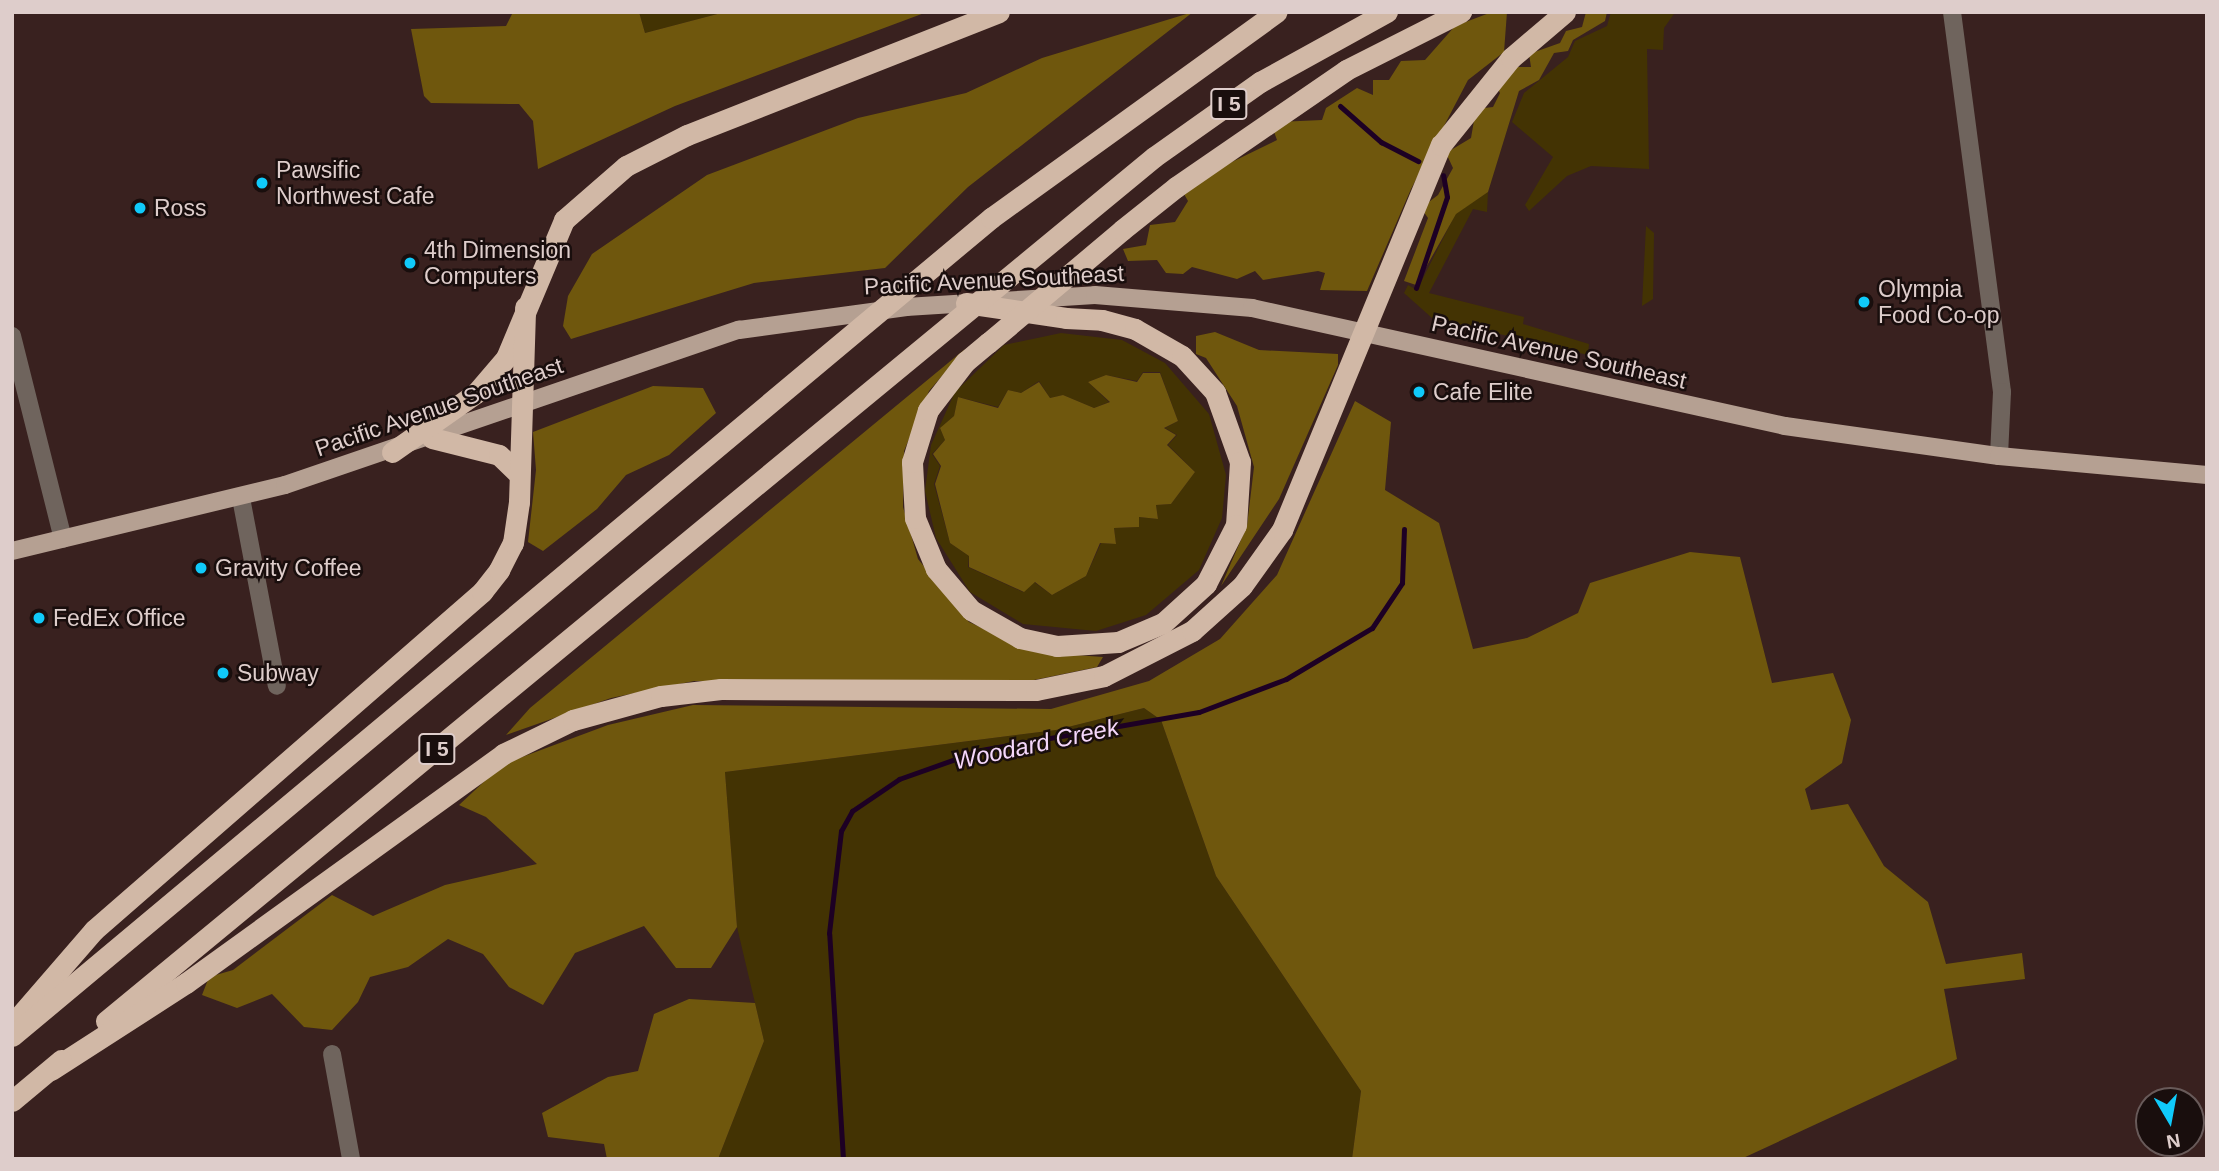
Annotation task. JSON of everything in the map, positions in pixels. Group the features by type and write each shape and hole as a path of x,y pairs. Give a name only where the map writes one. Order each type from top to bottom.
{"highway":[{"path":"392,452 476,393 506,358 525,307 564,220 626,166 687,135 999,12"},
{"name":"I 5","path":"12,1036 991,218 1277,12"},
{"name":"I 5","path":"12,1101 1083,214 1260,82 1387,12"},
{"path":"960,302 1136,329 1200,373 1224,408 1240,462 1236,525 1220,564 1180,610 1118,642 1057,646 987,621 946,584 915,518 915,446 939,392 1122,230 1290,106 1461,12"},
{"path":"51,1070 186,983 503,754 573,720 661,696 721,689 1036,691 1104,676 1165,649 1219,610 1282,530 1413,201 1459,116 1511,58 1565,12"},
{"path":"12,1024 94,930 482,592 513,543 523,405 525,307"},
{"path":"432,438 499,455 519,474"}],"main road":[{"name":"Pacific Avenue Southeast","path":"12,551 241,498 392,452 749,327 960,302 1168,298 1360,332 1746,419 1999,456 2207,475"}],"street":[{"path":"1952,12 2002,392 1999,456"},
{"path":"12,336 62,539"},
{"path":"241,498 278,686"},
{"path":"332,1054 351,1159"}],"shaded area":[{"path":"513,12 639,12 645,33 725,12 927,12 675,106 538,169 533,121 519,104 431,103 424,96 411,29 506,26"},
{"path":"639,12 725,12 645,33"},
{"path":"1193,12 968,187 885,268 754,283 571,339 563,326 568,296 592,254 707,175 858,118 966,93 1042,58"},
{"path":"1492,12 1507,12 1504,52 1468,80 1411,189 1367,291 1320,290 1325,273 1318,271 1263,280 1255,271 1237,279 1192,267 1183,274 1166,273 1157,260 1128,261 1123,249 1146,245 1150,225 1175,222 1188,201 1184,194 1199,178 1277,140 1273,129 1278,122 1322,120 1326,108 1357,88 1373,95 1373,80 1389,80 1401,61 1425,60 1455,26"},
{"path":"1586,12 1607,12 1605,21 1573,40 1568,51 1554,53 1539,80 1519,91 1488,192 1456,214 1416,285 1404,281 1428,218 1421,208 1438,195 1453,168 1446,153 1471,138 1476,109 1493,107 1500,93 1495,84 1513,67 1531,67 1529,54 1560,43 1566,31 1582,27"},
{"path":"1611,12 1674,14 1664,28 1663,50 1647,49 1649,169 1591,166 1567,176 1529,211 1525,205 1553,157 1512,122 1524,93 1568,57 1575,41 1607,26"},
{"path":"1488,192 1487,212 1473,209 1429,293 1524,317 1523,324 1589,344 1588,355 1432,318 1404,293 1408,285 1417,290 1456,213"},
{"path":"1646,226 1654,233 1653,299 1642,306"},
{"path":"1215,332 1259,350 1338,354 1338,365 1279,499 1221,586 1247,526 1254,467 1237,406 1206,358 1196,354 1196,336"},
{"path":"1061,333 1122,340 1165,363 1209,414 1226,475 1222,518 1199,570 1146,615 1096,631 1023,624 970,592 936,538 925,491 931,445 955,392 1004,345","holes":["1143,372 1160,372 1178,421 1165,428 1177,435 1168,445 1195,472 1171,504 1156,505 1158,519 1139,517 1139,527 1114,528 1116,544 1101,543 1086,576 1052,595 1034,582 1023,592 968,567 969,556 950,543 934,484 940,466 932,454 945,440 940,428 954,416 958,397 998,407 1008,390 1021,393 1039,381 1050,398 1063,395 1094,408 1109,402 1088,382 1106,375 1137,381"]},
{"path":"965,349 929,391 904,451 903,507 918,559 969,622 1034,652 1103,657 1097,667 1029,681 694,681 611,698 506,735 530,708"},
{"path":"1143,373 1160,373 1178,421 1164,428 1176,435 1167,445 1195,472 1171,504 1156,505 1158,519 1139,517 1139,527 1114,528 1116,544 1100,543 1086,576 1052,595 1035,582 1024,592 969,567 969,556 950,543 935,484 941,466 933,454 945,440 940,428 954,416 958,397 998,408 1008,390 1021,393 1039,382 1050,398 1063,395 1094,408 1110,402 1088,382 1106,375 1137,382"},
{"path":"653,386 703,388 716,413 669,455 626,475 597,509 543,551 528,542 536,470 533,432"},
{"path":"1355,401 1391,422 1385,490 1439,523 1473,649 1527,638 1578,613 1590,583 1690,552 1740,557 1772,683 1833,673 1851,720 1842,763 1805,789 1811,810 1848,804 1884,866 1928,902 1946,964 2022,953 2025,979 1944,989 1957,1059 1741,1159 1352,1159 1361,1091 1216,876 1161,720 1144,708 1056,730 725,772 737,927 711,968 676,968 644,926 575,953 543,1005 509,987 483,954 448,939 408,967 370,977 358,1002 332,1030 304,1027 272,994 237,1008 202,995 209,977 233,970 332,895 373,916 445,885 537,864 486,817 459,805 503,764 608,725 693,705 1051,709 1149,681 1220,639 1277,575"},
{"path":"1144,708 1161,720 1216,876 1361,1091 1352,1159 718,1159 764,1041 737,927 725,772 1056,730"},
{"path":"689,999 755,1003 764,1041 718,1159 607,1159 604,1144 548,1137 542,1113 608,1077 638,1071 654,1014"}],"waterway":[{"name":"Woodard Creek","path":"1340,106 1381,142 1418,161"},
{"name":"Woodard Creek","path":"1416,288 1447,197 1443,175"},
{"name":"Woodard Creek","path":"843,1159 829,933 841,831 852,811 899,779 981,750 1199,712 1286,679 1372,628 1402,583 1404,529"}],"place":[{"name":"Pawsific Northwest Cafe","path":"262,183"},
{"name":"Ross","path":"140,208"},
{"name":"4th Dimension Computers","path":"410,263"},
{"name":"Olympia Food Co-op","path":"1864,302"},
{"name":"Cafe Elite","path":"1419,392"},
{"name":"Gravity Coffee","path":"201,568"},
{"name":"FedEx Office","path":"39,618"},
{"name":"Subway","path":"223,673"}]}
